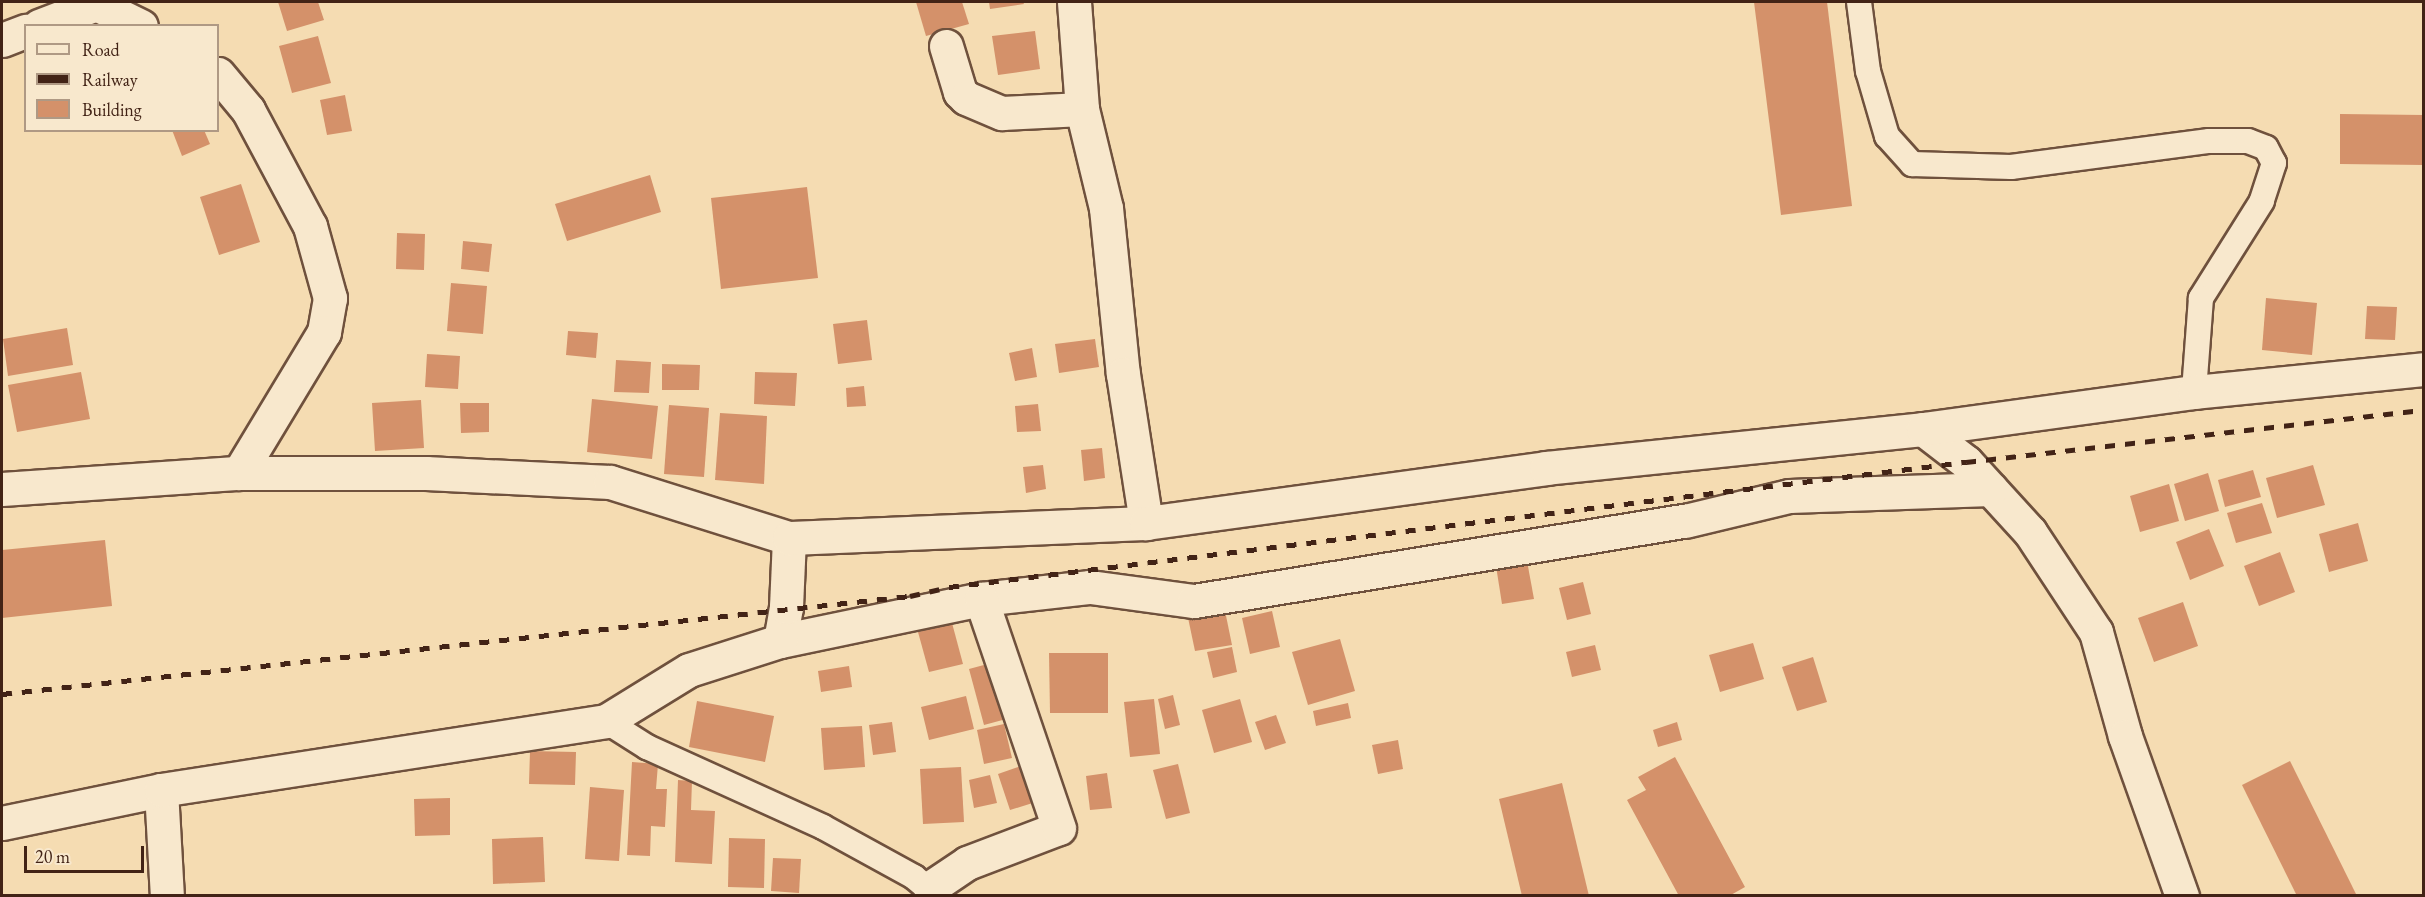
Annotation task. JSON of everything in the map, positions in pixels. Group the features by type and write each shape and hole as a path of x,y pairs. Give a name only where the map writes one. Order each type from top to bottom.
{"street":[{"path":"1074,2 1082,109 1106,208 1123,374 1146,523"},
{"path":"44,24 99,3 137,24"},
{"path":"2,40 24,32"},
{"path":"946,46 960,92 966,98 1002,113 1082,109"},
{"path":"219,75 248,110 310,226 330,298 324,332 239,473"},
{"path":"2,489 239,473 426,473 610,482 789,537 1146,523 1546,468 1923,429 2194,392 2424,369"},
{"path":"1923,429 1966,462 1991,489 2057,568 2096,632 2125,736 2182,896"},
{"path":"2,823 161,790 606,721 689,670 780,641 981,599 1090,587 1194,601 1684,521 1789,496 1991,489"},
{"path":"780,641 786,607 789,537"},
{"path":"933,892 967,863 1059,828 981,599"},
{"path":"161,790 167,896"}],"lane":[{"path":"1858,2 1868,71 1887,136 1912,164 2011,167 2209,141 2248,141 2266,148 2274,162 2262,201 2201,298 2194,392"},
{"path":"606,721 646,747 823,827 933,892"}],"building":[{"path":"278,2 318,2 324,20 287,31"},
{"path":"916,2 962,2 969,24 926,36"},
{"path":"989,2 1023,2 1024,4 990,9"},
{"path":"1754,2 1827,2 1852,206 1781,215"},
{"path":"1035,31 1040,69 998,75 992,36"},
{"path":"318,36 331,83 292,93 279,46"},
{"path":"345,95 352,131 327,135 320,100"},
{"path":"2340,114 2424,115 2424,165 2340,164"},
{"path":"173,132 205,132 210,144 182,156"},
{"path":"650,175 661,212 567,241 555,204"},
{"path":"241,184 260,242 219,255 200,197"},
{"path":"807,187 818,278 721,289 711,198"},
{"path":"397,233 425,234 424,270 396,269"},
{"path":"463,241 492,244 489,272 461,269"},
{"path":"451,283 487,286 483,334 447,331"},
{"path":"2266,298 2317,303 2312,355 2262,350"},
{"path":"2367,306 2397,307 2395,340 2365,339"},
{"path":"867,320 872,360 838,364 833,324"},
{"path":"67,328 73,365 8,376 3,339"},
{"path":"568,331 598,333 596,358 566,355"},
{"path":"1095,339 1099,367 1059,373 1055,344"},
{"path":"1032,348 1037,377 1015,381 1009,353"},
{"path":"427,354 460,356 458,389 425,387"},
{"path":"616,360 651,362 649,393 614,392"},
{"path":"662,364 700,365 699,390 662,390"},
{"path":"81,372 90,419 17,432 8,385"},
{"path":"755,372 797,373 795,406 754,404"},
{"path":"864,386 866,406 847,407 846,388"},
{"path":"592,399 658,406 652,459 587,452"},
{"path":"421,400 424,448 375,451 372,403"},
{"path":"460,403 489,403 489,432 461,433"},
{"path":"1038,404 1041,431 1017,432 1015,406"},
{"path":"669,405 709,408 704,477 664,474"},
{"path":"720,413 767,416 764,484 715,480"},
{"path":"1102,448 1105,478 1084,481 1081,450"},
{"path":"1043,465 1046,489 1026,493 1023,467"},
{"path":"2313,465 2325,505 2277,518 2266,478"},
{"path":"2253,470 2261,497 2225,507 2218,480"},
{"path":"2208,473 2219,511 2185,521 2174,484"},
{"path":"2169,484 2179,521 2140,532 2130,496"},
{"path":"2262,503 2272,533 2236,543 2227,513"},
{"path":"2358,523 2368,561 2329,572 2319,534"},
{"path":"2209,529 2224,566 2190,580 2176,542"},
{"path":"105,540 112,606 2,618 2,550"},
{"path":"2280,552 2295,592 2259,606 2244,566"},
{"path":"1527,561 1534,599 1502,604 1496,566"},
{"path":"1583,582 1591,614 1567,620 1559,588"},
{"path":"2183,602 2198,646 2154,662 2138,618"},
{"path":"1224,606 1232,645 1195,651 1187,613"},
{"path":"1272,611 1280,647 1250,654 1242,618"},
{"path":"952,623 963,664 929,672 918,632"},
{"path":"1340,639 1355,691 1308,705 1292,652"},
{"path":"1753,643 1764,679 1720,692 1709,655"},
{"path":"1595,645 1601,670 1572,677 1566,652"},
{"path":"1232,647 1237,672 1213,678 1207,652"},
{"path":"1049,653 1108,653 1108,713 1050,713"},
{"path":"1813,657 1827,702 1797,711 1782,667"},
{"path":"995,662 1010,718 984,725 969,669"},
{"path":"849,666 852,687 821,692 818,671"},
{"path":"1173,695 1180,725 1165,729 1158,699"},
{"path":"966,696 974,729 929,740 921,707"},
{"path":"1154,699 1160,754 1130,757 1124,702"},
{"path":"1240,699 1252,742 1214,753 1202,710"},
{"path":"697,701 774,716 765,762 689,747"},
{"path":"1348,703 1351,718 1316,726 1313,711"},
{"path":"1276,715 1286,743 1265,750 1255,722"},
{"path":"892,722 896,752 873,755 869,725"},
{"path":"1677,722 1682,740 1658,747 1653,730"},
{"path":"1004,724 1012,758 984,764 977,730"},
{"path":"862,726 865,767 824,770 821,728"},
{"path":"1398,740 1403,769 1378,774 1372,745"},
{"path":"530,751 576,752 575,785 529,784"},
{"path":"1675,757 1745,887 1729,896 1679,896 1627,800 1646,790 1638,777"},
{"path":"2290,761 2357,896 2297,896 2242,785"},
{"path":"632,762 658,764 656,789 667,789 665,827 651,826 650,856 627,855"},
{"path":"1027,764 1039,801 1010,810 998,774"},
{"path":"1178,764 1190,813 1166,819 1153,770"},
{"path":"961,767 964,822 923,824 920,769"},
{"path":"1107,773 1112,808 1090,810 1086,776"},
{"path":"990,775 997,803 974,808 969,780"},
{"path":"678,780 692,781 691,810 715,811 712,864 675,862"},
{"path":"1562,783 1589,896 1522,896 1499,799"},
{"path":"590,787 624,790 619,861 585,859"},
{"path":"450,798 450,835 415,836 414,799"},
{"path":"543,837 545,882 493,884 492,839"},
{"path":"729,838 765,839 764,888 728,887"},
{"path":"773,858 801,859 799,893 771,891"}],"railway":[{"path":"2,694 910,596 949,587 1966,462 2424,410"}]}
